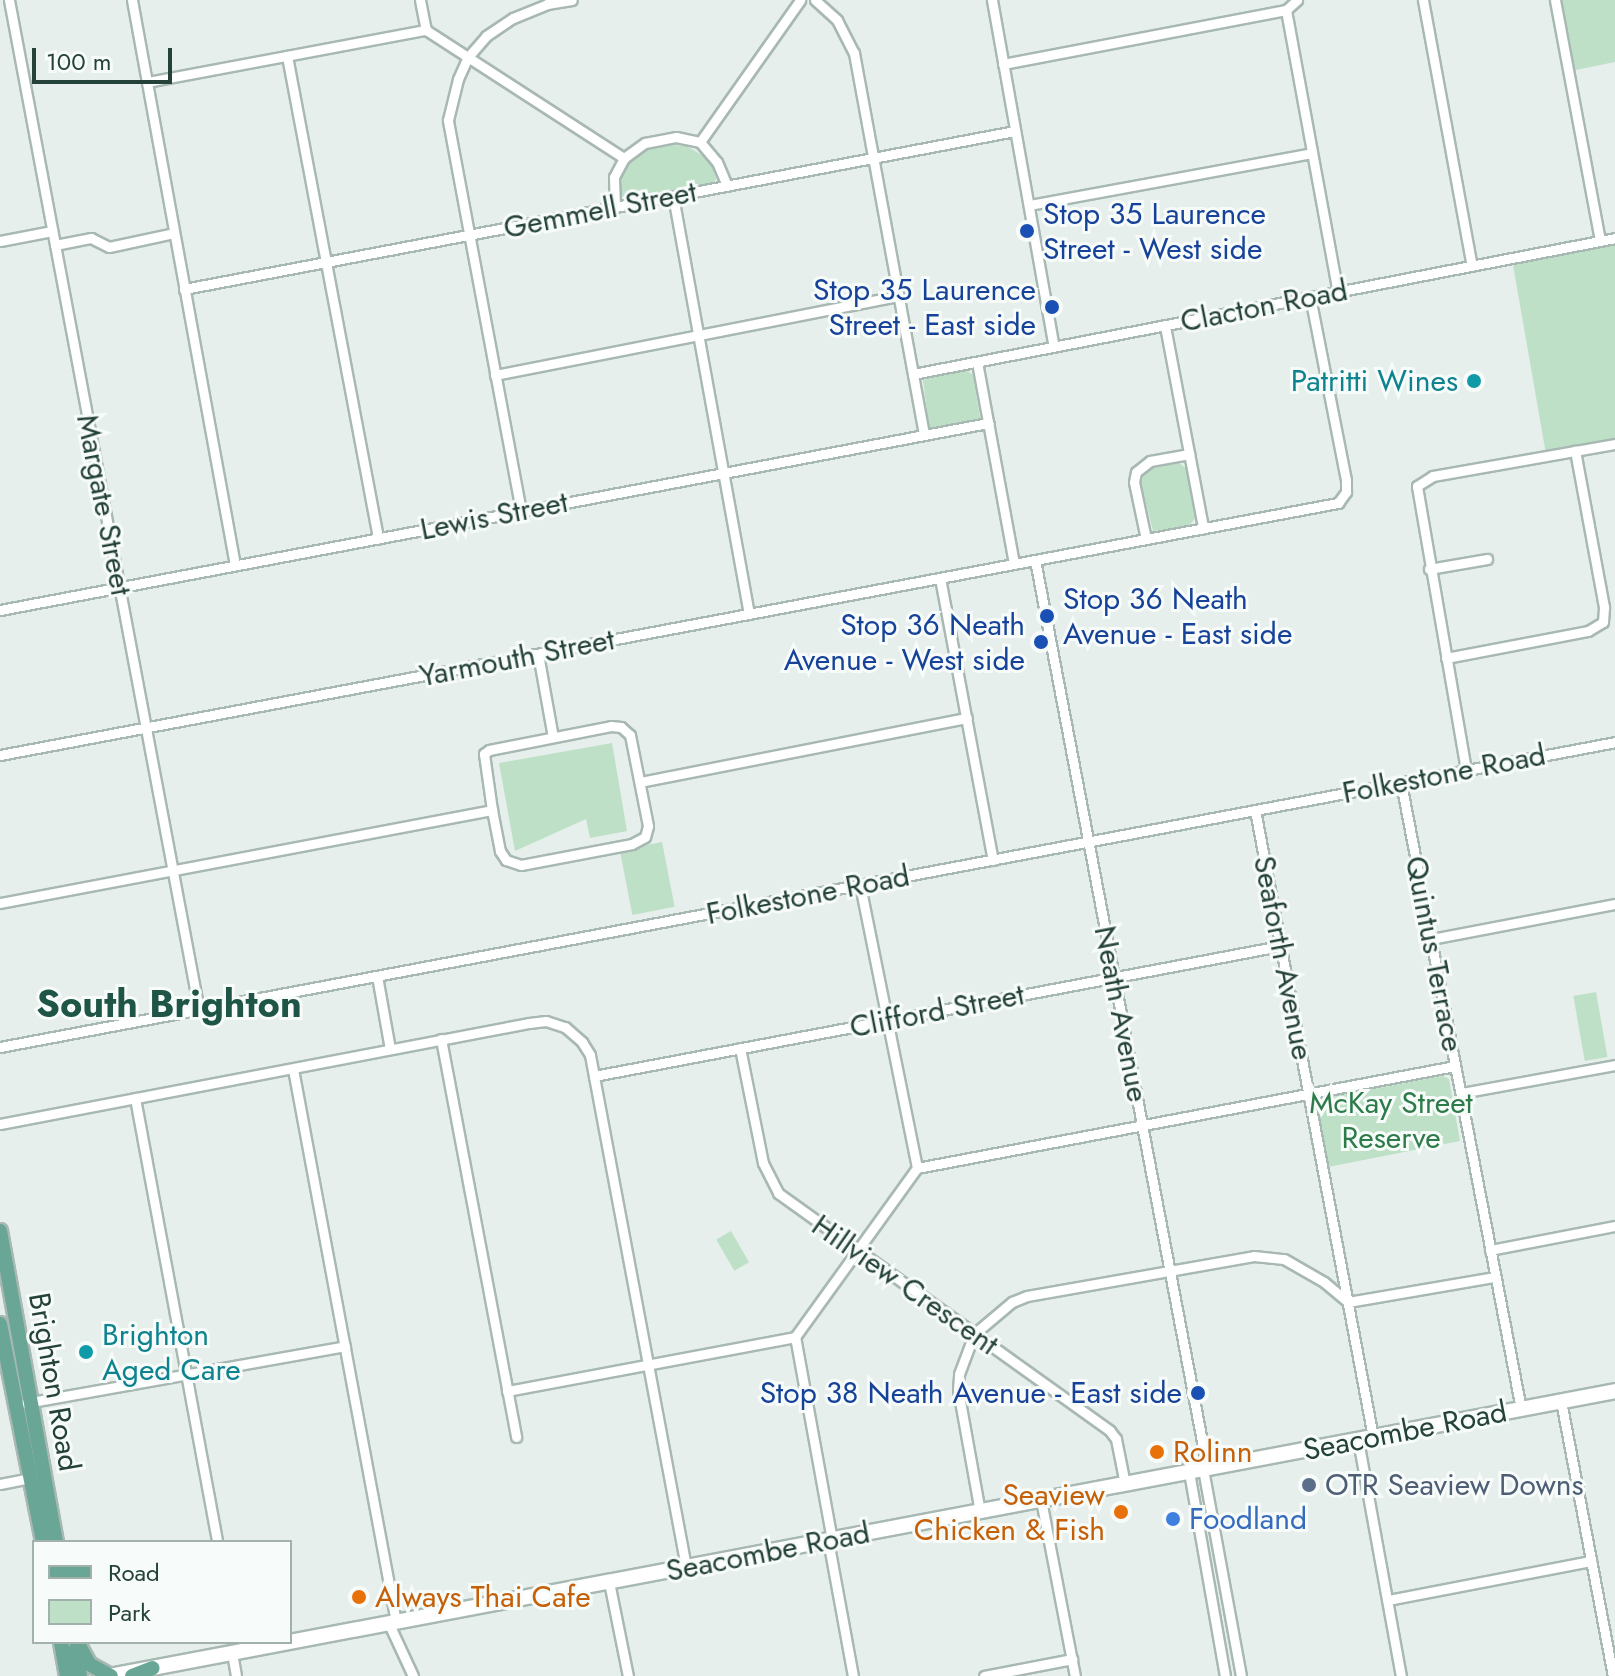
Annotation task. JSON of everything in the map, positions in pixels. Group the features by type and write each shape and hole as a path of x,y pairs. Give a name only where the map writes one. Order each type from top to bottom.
{"main road":[{"name":"Brighton Road","path":"0,1231 56,1540"},
{"name":"Brighton Road","path":"0,1324 43,1540"},
{"name":"Seacombe Road","path":"292,1640 1615,1391"},
{"path":"61,1644 67,1676"},
{"path":"76,1644 80,1676"},
{"path":"77,1644 89,1664 110,1676"},
{"name":"Seacombe Road","path":"110,1676 265,1644"},
{"path":"132,1676 153,1668"}],"street":[{"name":"Margate Street","path":"9,0 199,1010"},
{"path":"132,0 235,565"},
{"path":"420,0 426,30"},
{"path":"521,511 448,120 452,97 468,57 486,36 513,18 547,4 572,0"},
{"path":"700,142 800,0"},
{"path":"815,0 837,20 852,46 924,435"},
{"path":"992,0 1054,347"},
{"path":"1003,64 1286,10 1297,0"},
{"path":"1423,0 1472,266"},
{"path":"1555,0 1600,241"},
{"path":"1286,10 1338,292"},
{"path":"147,82 426,30 624,158"},
{"path":"287,56 378,538"},
{"name":"Gemmell Street","path":"184,289 1015,131"},
{"path":"615,207 614,177 624,158 645,143 676,137 700,142 717,162 727,186"},
{"path":"1029,205 1311,153"},
{"path":"673,196 749,614"},
{"path":"0,241 52,231"},
{"path":"55,245 91,238 109,247 174,233"},
{"name":"Clacton Road","path":"913,374 1615,238"},
{"path":"495,375 898,296"},
{"name":"Yarmouth Street","path":"0,755 1333,504 1345,497 1346,480 1310,297"},
{"path":"1165,326 1203,528"},
{"path":"977,362 1014,564"},
{"name":"Lewis Street","path":"0,610 988,423"},
{"path":"1466,770 1415,490 1421,480 1615,444"},
{"path":"1446,658 1588,631 1603,622 1604,607 1575,451"},
{"path":"1146,539 1134,482 1136,472 1150,461 1189,454"},
{"path":"1429,569 1487,559"},
{"name":"Neath Avenue","path":"1035,560 1169,1270 1199,1470"},
{"path":"940,578 993,860"},
{"path":"538,654 553,737"},
{"path":"640,782 967,718"},
{"path":"611,726 627,730 648,826 645,837 632,844 521,865 506,860 500,851 484,754 489,750 553,737 611,726"},
{"name":"Folkestone Road","path":"0,1047 1615,742"},
{"name":"Quintus Terrace","path":"1401,783 1521,1409"},
{"path":"0,903 492,810"},
{"name":"Seaforth Avenue","path":"1255,810 1348,1302 1401,1676"},
{"path":"860,885 917,1168"},
{"path":"1431,939 1615,904"},
{"name":"Clifford Street","path":"594,1076 1280,946"},
{"path":"377,976 390,1049"},
{"path":"0,1124 538,1022 558,1024 571,1031 590,1055 686,1567"},
{"path":"441,1039 516,1437"},
{"name":"Hillview Crescent","path":"740,1048 763,1163 772,1184 794,1207 1114,1435 1125,1484"},
{"path":"1461,1093 1615,1065"},
{"path":"853,1676 795,1337 917,1168 1455,1066"},
{"path":"293,1069 393,1623 413,1676"},
{"path":"135,1098 217,1540"},
{"path":"1490,1250 1615,1226"},
{"path":"980,1512 958,1390 961,1364 974,1334 1002,1308 1027,1296 1245,1256 1276,1257 1324,1282 1348,1302 1495,1277"},
{"path":"507,1391 795,1337"},
{"path":"15,1405 345,1346"},
{"path":"1561,1401 1613,1676"},
{"path":"1199,1470 1225,1676"},
{"path":"1199,1470 1241,1676"},
{"path":"0,1484 32,1478"},
{"path":"1041,1500 1075,1676"},
{"path":"1388,1600 1591,1561"},
{"path":"609,1582 628,1676"},
{"path":"235,1649 236,1676"},
{"path":"984,1676 1072,1659"}],"green space":[{"path":"1557,0 1615,0 1615,62 1571,71"},
{"path":"660,144 687,146 703,156 712,165 716,179 714,183 627,198 622,196 619,190 623,170 639,153"},
{"path":"1615,243 1615,442 1546,454 1513,265"},
{"path":"966,370 973,375 980,418 932,429 929,426 923,380"},
{"path":"1179,463 1186,468 1195,519 1188,526 1153,531 1141,483 1143,476 1152,468"},
{"path":"612,743 627,831 590,838 586,819 515,851 499,763"},
{"path":"662,842 675,907 632,915 620,850"},
{"path":"1596,992 1607,1057 1585,1061 1573,996"},
{"name":"McKay Street Reserve","path":"1443,1076 1449,1079 1460,1141 1328,1167 1316,1106 1320,1099"},
{"path":"731,1231 749,1262 734,1271 716,1240"}],"place":[{"name":"Stop 35 Laurence Street - West side","path":"1027,231"},
{"name":"Stop 35 Laurence Street - East side","path":"1052,307"},
{"name":"Patritti Wines","path":"1474,381"},
{"name":"Stop 36 Neath Avenue - East side","path":"1047,616"},
{"name":"Stop 36 Neath Avenue - West side","path":"1041,642"},
{"name":"Brighton Aged Care","path":"86,1352"},
{"name":"Stop 38 Neath Avenue - East side","path":"1198,1393"},
{"name":"Rolinn","path":"1157,1452"},
{"name":"OTR Seaview Downs","path":"1309,1485"},
{"name":"Seaview Chicken & Fish","path":"1121,1512"},
{"name":"Foodland","path":"1173,1519"},
{"name":"Always Thai Cafe","path":"359,1597"}],"district":[{"name":"South Brighton","path":"169,1004"}]}
